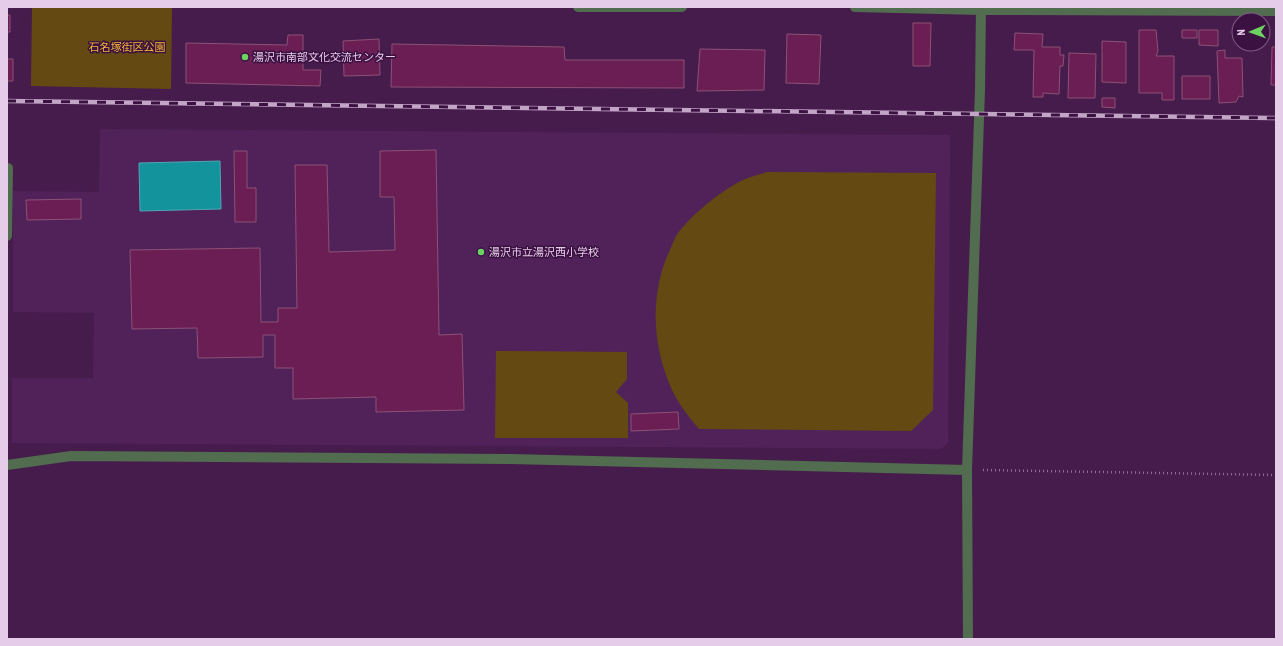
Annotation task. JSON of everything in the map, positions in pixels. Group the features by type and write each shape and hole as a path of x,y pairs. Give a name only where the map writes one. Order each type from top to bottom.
{"street":[{"path":"578,7 682,7"},
{"path":"855,7 1237,9 1276,11"},
{"path":"968,639 967,470 980,90 981,8"},
{"path":"7,236 8,168"},
{"path":"7,465 71,456 518,460 967,470"}],"path":[{"path":"967,470 1276,475"}],"shaded area":[{"name":"湯沢市立湯沢西小学校","path":"100,129 950,135 948,443 941,449 12,443 12,378 93,378 94,313 13,312 13,191 99,192"},
{"path":"220,161 221,209 140,211 139,163"}],"green space":[{"name":"石名塚街区公園","path":"32,7 172,8 171,89 31,86"},
{"path":"767,172 936,173 933,410 911,431 699,429 673,392 666,375 657,339 656,303 663,267 676,236 697,213 714,198 747,178"},
{"path":"496,351 627,352 627,379 616,392 628,403 628,438 495,438"}],"building":[{"path":"7,15 10,15 10,32 7,32"},
{"path":"913,23 931,23 930,66 913,66"},
{"path":"1139,30 1156,30 1158,51 1156,56 1174,56 1174,100 1162,100 1162,93 1139,93"},
{"path":"1182,30 1197,30 1197,38 1182,38"},
{"path":"1199,30 1218,30 1218,46 1199,45"},
{"path":"1015,33 1043,34 1042,47 1060,47 1060,55 1064,55 1063,66 1060,66 1059,94 1043,93 1043,97 1033,97 1034,50 1014,50"},
{"path":"787,34 821,35 819,84 786,83"},
{"name":"湯沢市南部文化交流センター","path":"288,35 303,35 303,70 321,70 320,86 186,83 186,43 287,45"},
{"path":"379,39 380,75 344,76 343,41"},
{"path":"1102,41 1126,42 1126,83 1102,82"},
{"path":"392,44 564,47 565,60 684,60 684,88 391,87"},
{"path":"1272,47 1276,47 1276,85 1271,85"},
{"path":"700,49 765,50 764,90 697,91"},
{"path":"1225,50 1225,58 1242,58 1243,97 1239,96 1236,102 1219,103 1217,51"},
{"path":"1069,53 1096,54 1095,98 1068,98"},
{"path":"7,59 13,59 13,81 7,81"},
{"path":"1182,76 1210,76 1210,99 1182,99"},
{"path":"1102,98 1115,98 1115,108 1102,107"},
{"path":"436,150 439,335 462,334 464,410 376,412 376,397 293,399 293,368 275,368 275,335 263,335 263,357 198,358 197,328 132,329 130,250 260,248 261,322 278,322 278,308 297,308 295,165 327,165 329,252 395,250 394,197 380,197 380,151"},
{"path":"234,151 247,151 247,188 256,188 256,222 235,222"},
{"path":"81,199 81,219 27,220 26,200"},
{"path":"678,412 679,429 631,431 631,414"}],"railway":[{"path":"7,101 1276,118"}],"place":[{"name":"湯沢市南部文化交流センター","path":"245,57"},
{"name":"湯沢市立湯沢西小学校","path":"481,252"}]}
